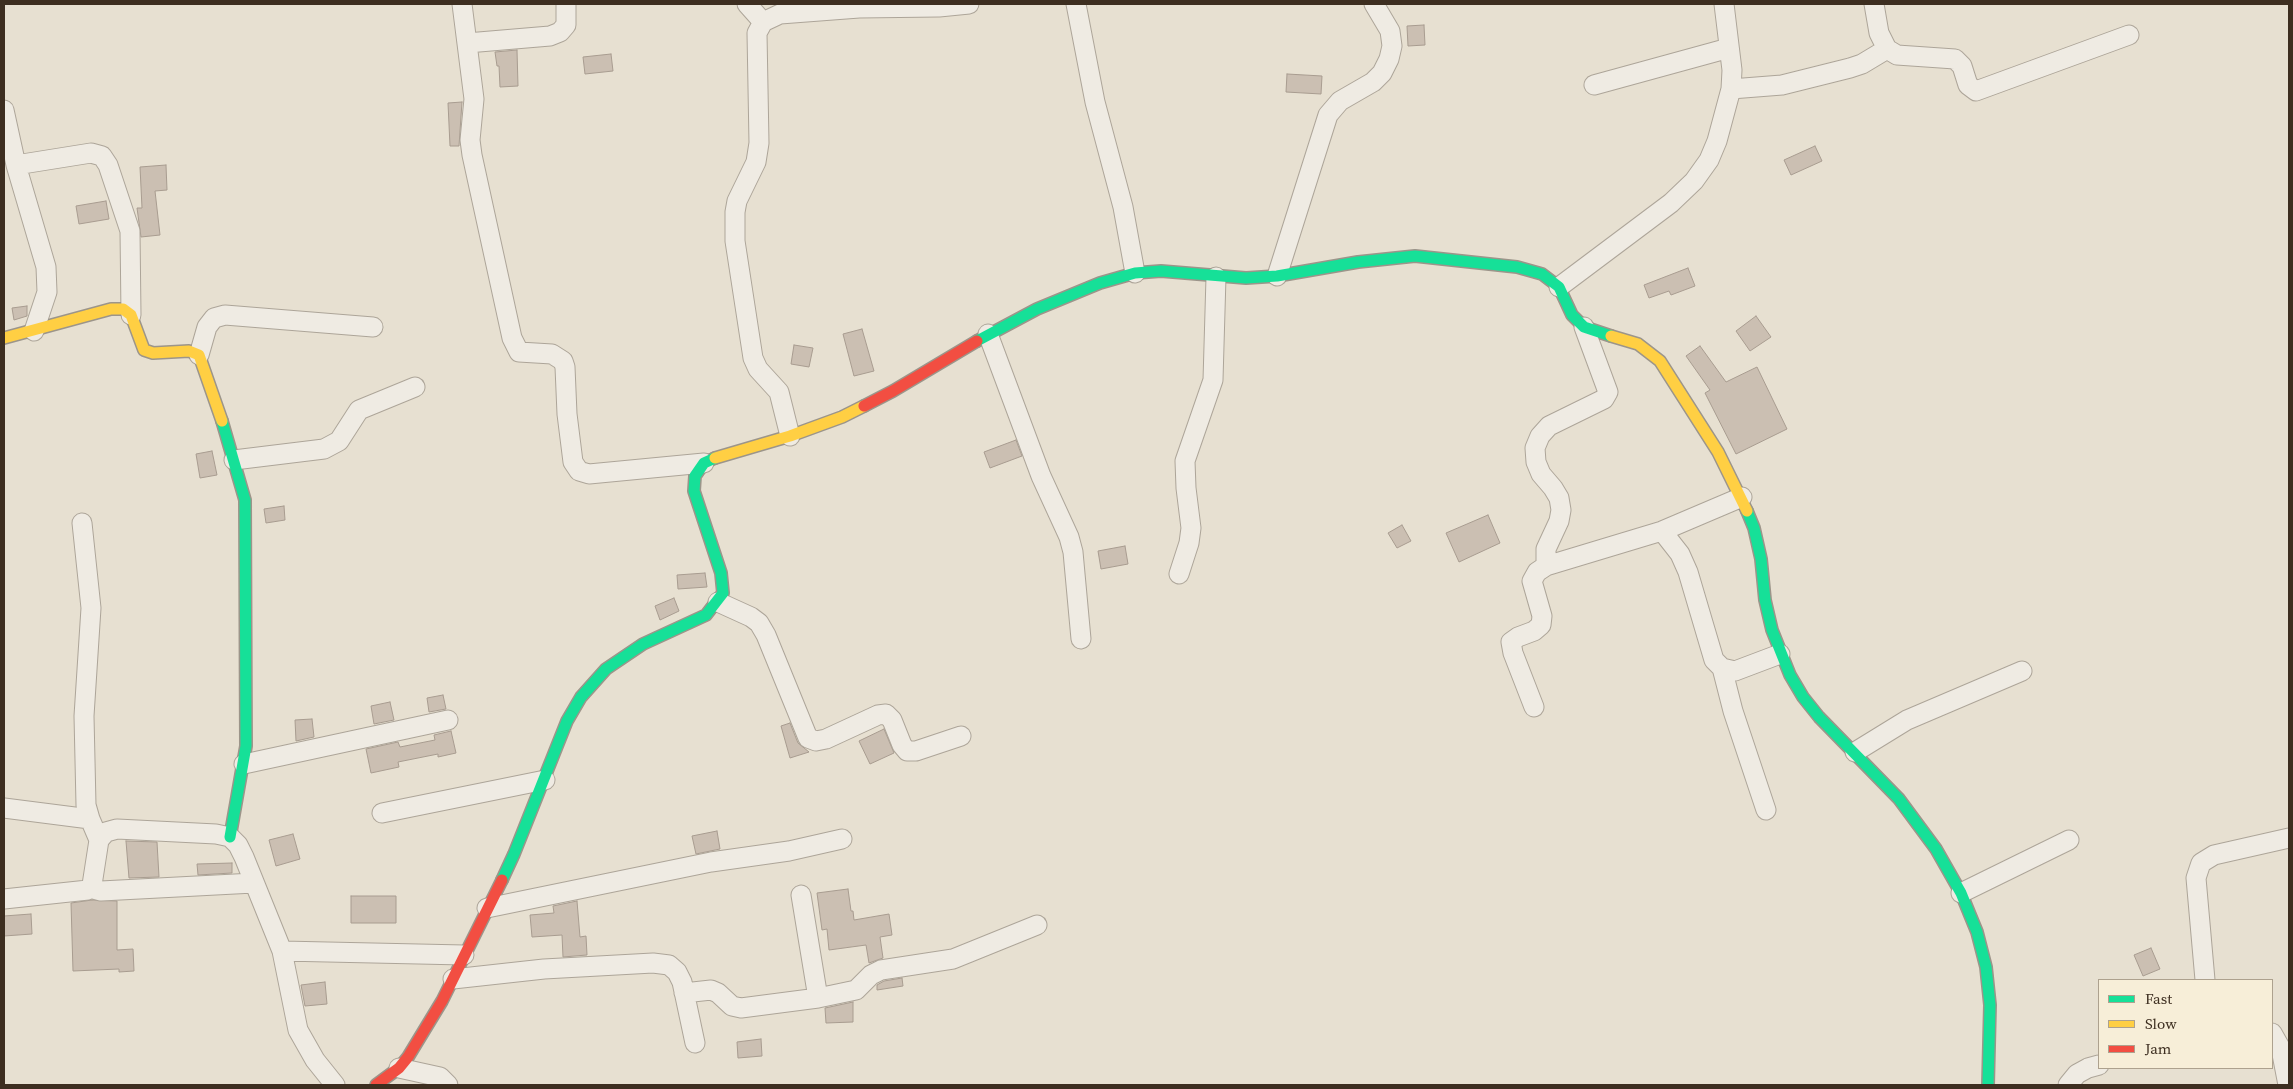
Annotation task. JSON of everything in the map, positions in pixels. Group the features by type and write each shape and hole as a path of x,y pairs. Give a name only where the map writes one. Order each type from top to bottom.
{"street":[{"path":"462,4 474,99 470,140 472,155 512,338 519,352 552,354 563,361 565,367 566,414 574,462 579,471 589,474 704,463 725,454 790,436 842,417 893,391 988,334 1037,310 1100,283 1135,273 1161,271 1194,272 1216,277 1246,278 1277,276 1358,262 1415,256 1517,267 1542,274 1559,287 1572,315 1584,327 1608,392 1604,399 1549,426 1540,436 1535,448 1536,462 1541,474 1559,498 1561,510 1559,521 1546,549 1546,566"},
{"path":"467,43 550,36 560,32 566,25 566,4"},
{"path":"747,4 763,22"},
{"path":"790,436 779,392 758,370 753,358 735,242 737,201 756,162 759,143 757,33 763,22 780,14 859,8 939,7 969,4"},
{"path":"1076,4 1095,102 1123,207 1135,273"},
{"path":"1277,276 1328,115 1340,101 1373,82 1382,73 1389,59 1392,46 1390,31 1374,4"},
{"path":"1559,287 1671,203 1694,181 1709,160 1718,141 1731,90 1724,4"},
{"path":"1874,4 1879,33 1887,49 1897,54 1954,59 1962,66 1968,85 1976,91 2130,35"},
{"path":"1594,85 1729,48"},
{"path":"1731,90 1782,84 1850,68 1862,64 1887,49"},
{"path":"4,110 16,165 46,267 46,292 34,331"},
{"path":"16,165 91,153 102,156 108,164 130,231 131,315 144,350 153,353 190,351 199,355"},
{"path":"1179,574 1189,543 1191,528 1185,461 1212,380 1216,277"},
{"path":"4,338 110,310 123,309 131,315"},
{"path":"230,837 244,764 247,717 244,500 234,460 199,355 207,327 214,318 225,315 373,327"},
{"path":"1584,327 1638,344 1660,361 1679,388 1718,452 1742,497 1754,528 1761,559 1764,600 1780,654 1803,697 1819,717 1899,799 1936,849 1961,894 1977,932 1986,967 1990,1006 1988,1085"},
{"path":"988,334 1041,476 1070,537 1074,552 1081,639"},
{"path":"234,460 324,450 339,441 359,410 415,387"},
{"path":"376,1085 399,1068 408,1057 442,1001 514,854 545,780 566,721 581,697 606,669 643,644 706,615 718,602 723,593 721,573 694,491 695,476 704,463"},
{"path":"1534,707 1513,653 1511,642 1534,631 1541,625 1542,616 1532,581 1537,572 1546,566 1662,532 1742,497"},
{"path":"82,523 91,608 84,716 86,805 99,840"},
{"path":"1662,532 1680,554 1688,572 1714,660 1722,668 1732,710 1766,810"},
{"path":"718,602 751,616 759,623 766,635 808,738 816,741 826,739 878,715 886,714 892,720 902,745 908,751 916,751 961,736"},
{"path":"1722,668 1735,671 1780,654"},
{"path":"1855,752 1907,720 2022,671"},
{"path":"244,764 448,720"},
{"path":"382,813 545,780"},
{"path":"4,808 90,819"},
{"path":"90,888 99,840 106,832 117,829 216,834 230,837 238,846 282,951 288,974 291,1003 298,1030 315,1060 335,1085"},
{"path":"2205,979 2196,878 2201,863 2214,855 2289,838"},
{"path":"487,908 711,862 789,851 842,839"},
{"path":"1961,894 2069,840"},
{"path":"4,899 84,891 90,888 101,890 254,883"},
{"path":"801,895 818,998"},
{"path":"684,993 711,990 726,998 732,1006 742,1008 818,998 856,990 871,975 881,970 952,959 1036,925"},
{"path":"282,951 464,955"},
{"path":"452,979 544,969 653,963 669,965 677,972 684,993 695,1043"},
{"path":"2273,1036 2281,1049 2288,1085"},
{"path":"2068,1085 2077,1074 2098,1065"},
{"path":"399,1068 440,1077 448,1085"}],"building":[{"path":"1424,25 1425,45 1408,46 1407,26"},
{"path":"517,50 518,86 500,87 499,66 497,66 495,52"},
{"path":"611,54 613,71 585,74 583,57"},
{"path":"1287,74 1322,76 1321,94 1286,92"},
{"path":"462,102 459,146 450,146 448,103"},
{"path":"1815,146 1822,161 1791,175 1784,160"},
{"path":"166,165 167,190 155,191 160,235 141,237 137,208 142,208 140,167"},
{"path":"106,201 109,219 79,224 76,206"},
{"path":"1688,268 1695,286 1671,295 1669,291 1649,298 1644,285"},
{"path":"27,306 27,316 14,320 12,308"},
{"path":"1756,316 1771,337 1750,351 1736,331"},
{"path":"862,329 874,371 854,376 843,334"},
{"path":"794,345 813,348 809,367 791,364"},
{"path":"1700,346 1726,382 1757,367 1787,429 1736,454 1705,393 1710,390 1686,356"},
{"path":"1016,440 1022,456 990,468 984,452"},
{"path":"212,451 217,475 200,478 196,454"},
{"path":"284,506 285,520 266,523 264,509"},
{"path":"1488,515 1500,543 1459,562 1446,533"},
{"path":"1402,525 1411,541 1397,548 1388,533"},
{"path":"1125,546 1128,564 1101,569 1098,551"},
{"path":"705,573 707,587 678,589 677,575"},
{"path":"674,598 679,611 660,620 655,606"},
{"path":"443,695 446,709 429,712 427,698"},
{"path":"390,702 394,720 374,724 371,706"},
{"path":"312,719 314,737 296,741 295,720"},
{"path":"790,723 798,743 809,752 790,758 781,726"},
{"path":"884,729 894,753 870,764 859,741"},
{"path":"451,731 456,753 438,757 438,754 398,762 399,767 371,773 366,749 398,742 400,747 435,740 434,735"},
{"path":"717,831 720,849 696,854 692,836"},
{"path":"293,834 300,859 276,866 269,840"},
{"path":"126,841 157,842 159,877 129,878"},
{"path":"232,863 232,873 198,875 197,864"},
{"path":"848,889 854,920 889,914 892,935 880,937 883,958 869,963 866,945 829,950 827,929 822,930 817,893"},
{"path":"351,896 396,896 396,923 351,923"},
{"path":"92,900 117,901 117,950 133,949 134,971 119,972 119,969 73,971 71,903"},
{"path":"577,901 580,937 586,936 587,955 563,957 562,935 532,937 530,915 554,913 553,906"},
{"path":"31,914 32,934 4,936 4,916"},
{"path":"2151,948 2160,969 2143,976 2134,955"},
{"path":"902,978 903,986 877,990 877,985 884,981"},
{"path":"325,982 327,1004 305,1006 301,985"},
{"path":"853,1002 853,1022 826,1023 825,1008"},
{"path":"761,1039 762,1056 738,1058 737,1042"}],"traffic: fast":[{"path":"977,341 1037,309 1100,283 1135,273 1161,271 1246,278 1277,276 1358,262 1415,256 1517,267 1542,274 1559,287 1572,315 1584,327 1611,336"},
{"path":"222,421 245,500 246,746 230,837"},
{"path":"502,880 567,721 581,697 606,669 643,644 706,615 723,593 721,573 694,491 695,476 704,463 715,458"},
{"path":"1747,511 1754,528 1761,559 1765,600 1772,630 1790,675 1803,697 1819,717 1899,799 1936,849 1961,893 1977,932 1986,967 1990,1005 1988,1085"}],"traffic: slow":[{"path":"4,338 111,309 123,309 131,315 144,350 153,353 189,351 199,355 222,421"},
{"path":"1611,336 1638,344 1660,361 1718,452 1747,511"},
{"path":"715,458 790,436 842,417 864,406"}],"traffic: jam":[{"path":"864,406 977,341"},
{"path":"376,1085 399,1068 408,1057 442,1001 502,880"}]}
